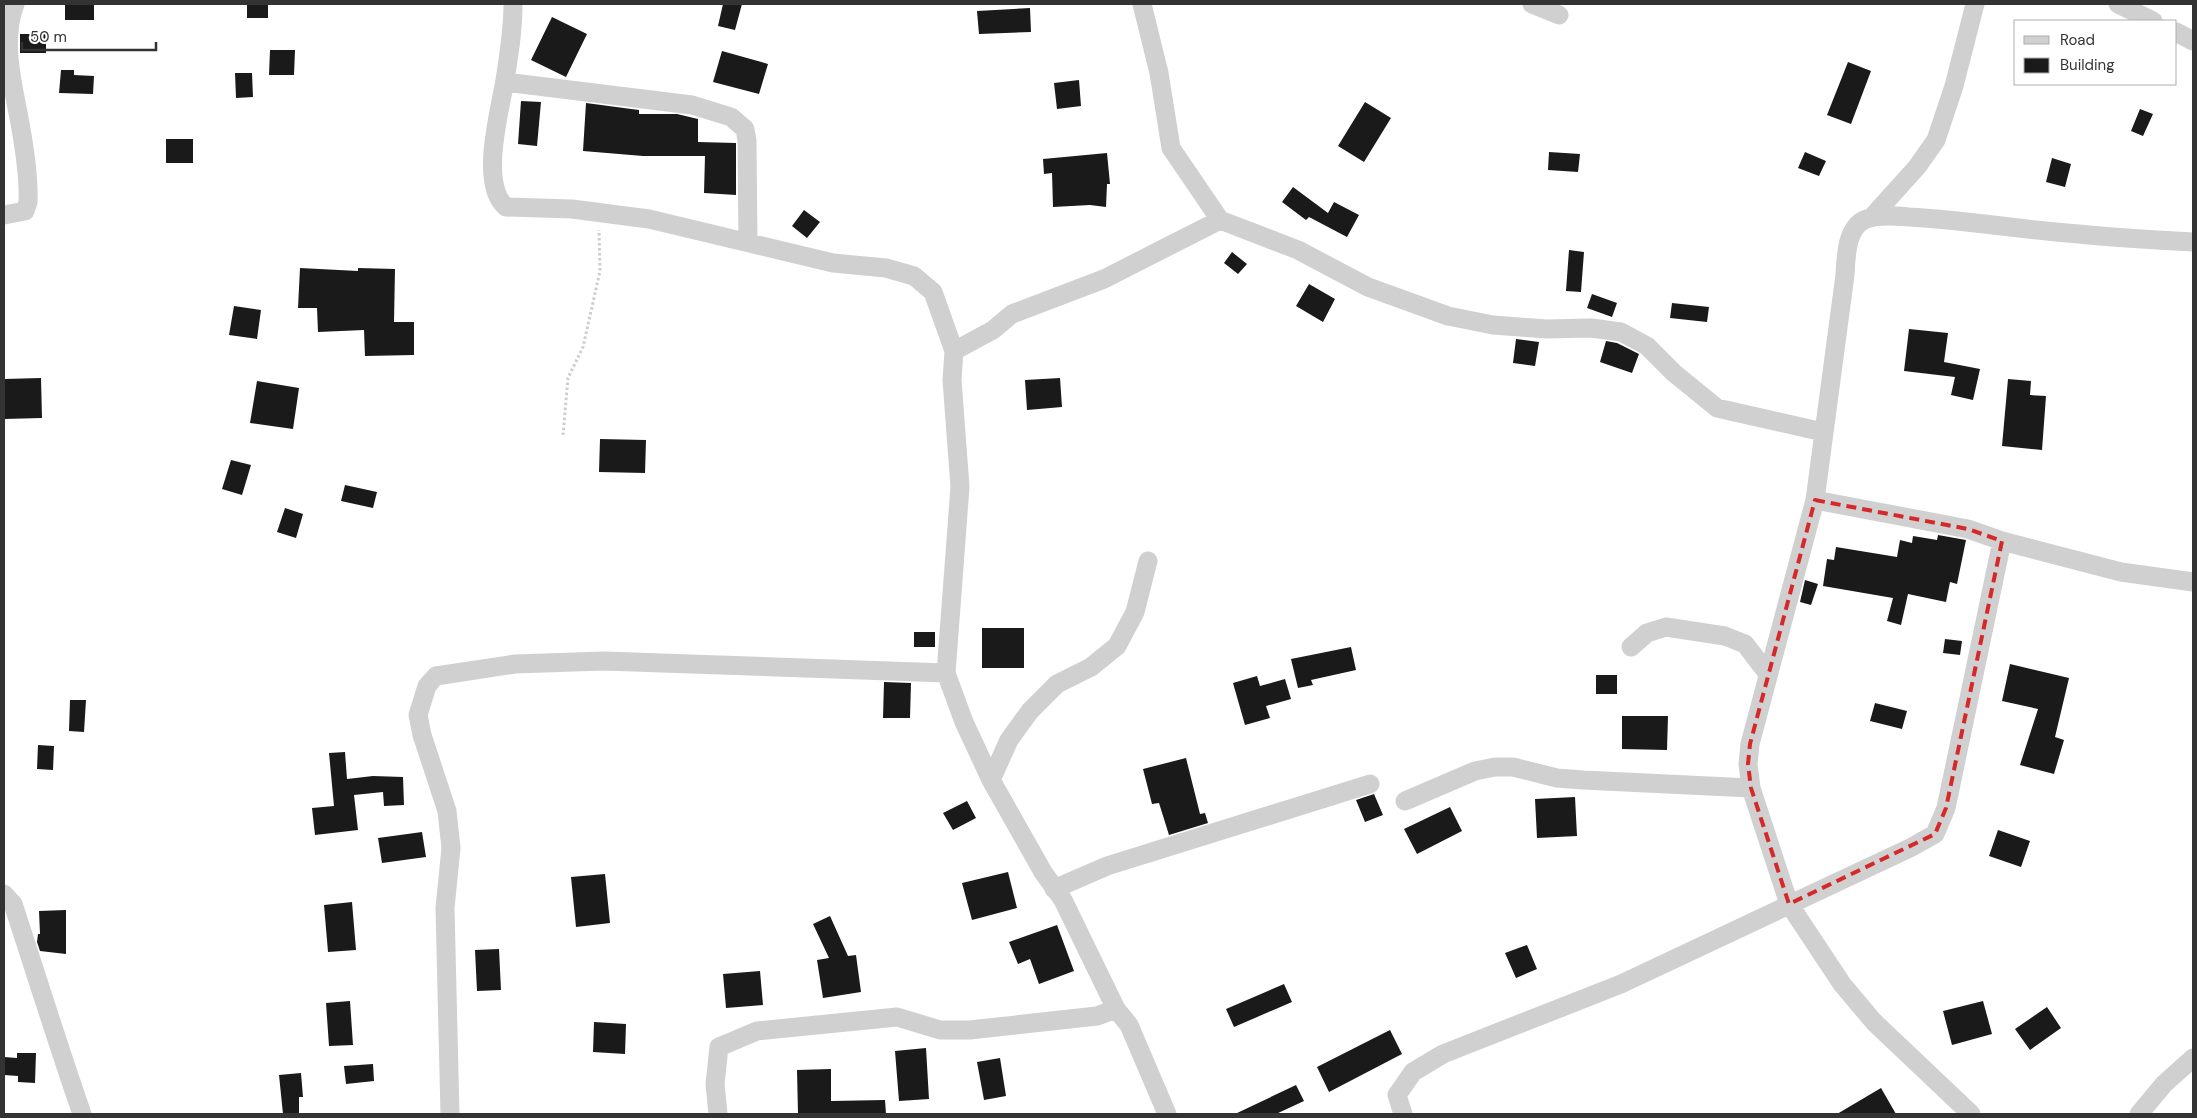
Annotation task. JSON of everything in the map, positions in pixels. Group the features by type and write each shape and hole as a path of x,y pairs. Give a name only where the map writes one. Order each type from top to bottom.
{"street":[{"path":"4,215 25,211 28,202 21,129 7,62 8,24 14,4"},
{"path":"514,4 513,29 505,82 493,140 494,183 499,201 506,207 572,209 649,219 833,263 886,268 914,276 933,292 954,351 952,380 960,487 946,673 964,722 991,780 1043,872 1063,900 1116,1009 1129,1025 1167,1114"},
{"path":"1142,4 1159,73 1171,148 1220,220 1298,250 1368,286 1448,316 1493,325 1546,329 1591,328 1621,332 1647,346 1674,373 1717,408 1823,432"},
{"path":"1532,4 1559,15"},
{"path":"1871,218 1916,167 1936,140 1954,86 1976,4"},
{"path":"2118,4 2151,20"},
{"path":"2177,33 2193,41"},
{"path":"505,82 692,105 731,117 745,129 747,140 748,242"},
{"path":"1971,1114 1874,1022 1842,984 1790,904 1751,788 1748,764 1750,744 1815,500 1845,275 1846,250 1855,228 1862,220 1871,218 1933,218 2079,234 2193,242"},
{"path":"954,351 993,330 1012,314 1104,280 1220,220"},
{"path":"1815,500 1968,530 2002,541 2121,572 2193,582"},
{"path":"1403,1114 1397,1095 1413,1072 1443,1054 1621,984 1790,904 1872,868 1935,834 1946,808 2002,541"},
{"path":"991,780 1009,740 1030,711 1057,684 1090,667 1117,646 1135,612 1148,561"},
{"path":"1631,647 1647,634 1666,627 1725,636 1745,644 1768,674"},
{"path":"450,1114 445,908 451,848 447,811 422,735 418,715 427,686 436,676 515,664 604,661 946,673"},
{"path":"1405,801 1475,771 1495,767 1513,767 1557,778 1751,788"},
{"path":"1054,888 1107,866 1370,784"},
{"path":"4,894 13,904 39,989 52,1021 82,1114"},
{"path":"718,1114 715,1084 719,1047 757,1031 897,1017 940,1030 970,1030 1097,1016 1116,1009"},
{"path":"2139,1114 2164,1084 2193,1058"}],"path":[{"path":"563,435 568,378 583,347 600,271 599,212"}],"highlighted area":[{"path":"1815,500 1968,529 2002,541 1946,808 1935,834 1789,904 1751,788 1748,764 1750,744"}],"building":[{"path":"65,4 94,4 94,20 65,20"},
{"path":"247,4 268,4 268,18 247,18"},
{"path":"723,4 742,4 735,30 718,26"},
{"path":"1030,8 1031,32 979,34 977,11"},
{"path":"552,17 587,34 566,77 531,60"},
{"path":"20,34 46,34 46,53 20,53"},
{"path":"270,50 295,50 294,75 269,75"},
{"path":"722,51 768,64 759,94 713,82"},
{"path":"1848,62 1871,71 1851,124 1827,115"},
{"path":"61,70 74,70 74,75 94,76 93,94 59,93"},
{"path":"235,73 252,73 253,97 236,98"},
{"path":"1079,80 1081,106 1057,109 1054,83"},
{"path":"521,101 541,102 537,146 518,144"},
{"path":"1365,102 1391,118 1364,162 1338,146"},
{"path":"586,103 639,110 639,114 677,114 698,119 698,142 736,143 736,195 704,193 705,156 643,156 583,151"},
{"path":"2140,109 2153,114 2143,136 2131,131"},
{"path":"166,139 193,139 193,163 166,163"},
{"path":"1549,152 1580,154 1578,172 1548,170"},
{"path":"1805,152 1826,161 1819,176 1798,168"},
{"path":"1107,153 1110,184 1107,184 1106,207 1090,205 1053,207 1052,173 1044,174 1043,159"},
{"path":"2052,158 2071,164 2065,187 2046,182"},
{"path":"1293,187 1328,213 1334,202 1359,215 1347,237 1309,217 1306,220 1282,202"},
{"path":"804,210 820,222 807,238 792,226"},
{"path":"1569,250 1584,252 1581,292 1566,291"},
{"path":"1232,252 1247,264 1238,274 1224,263"},
{"path":"300,268 358,271 358,268 395,269 394,322 414,322 414,355 365,356 364,330 318,332 317,308 298,308"},
{"path":"1309,284 1335,299 1323,322 1296,306"},
{"path":"1592,294 1617,303 1612,317 1587,308"},
{"path":"1672,303 1709,307 1707,322 1670,318"},
{"path":"234,306 261,310 257,339 229,335"},
{"path":"1909,329 1948,333 1944,362 1980,369 1973,400 1951,395 1955,377 1904,371"},
{"path":"1516,339 1539,342 1535,366 1513,363"},
{"path":"1606,341 1617,343 1639,354 1632,373 1600,362"},
{"path":"41,378 42,418 4,419 4,379"},
{"path":"1060,378 1062,407 1027,410 1025,380"},
{"path":"2008,379 2031,381 2030,395 2046,396 2042,450 2002,446"},
{"path":"257,381 299,388 293,429 250,423"},
{"path":"600,439 646,440 645,473 599,472"},
{"path":"231,460 251,465 242,495 222,489"},
{"path":"345,485 377,492 373,508 341,501"},
{"path":"285,508 303,514 296,538 277,532"},
{"path":"1938,535 1966,540 1957,584 1950,582 1946,602 1908,594 1901,625 1887,621 1893,598 1823,586 1827,559 1834,560 1836,547 1897,557 1900,540 1912,543 1913,536 1937,540"},
{"path":"1805,580 1818,584 1811,605 1800,602"},
{"path":"982,628 1024,628 1024,668 982,668"},
{"path":"914,632 935,632 935,647 914,647"},
{"path":"1945,639 1962,641 1960,655 1943,653"},
{"path":"1351,647 1356,670 1311,680 1313,685 1298,688 1291,659"},
{"path":"2010,664 2069,678 2055,737 2064,740 2054,774 2020,765 2038,709 2002,701"},
{"path":"1596,675 1617,675 1617,694 1596,694"},
{"path":"1257,676 1260,686 1285,679 1291,699 1266,706 1270,718 1245,725 1233,683"},
{"path":"884,682 911,683 910,718 883,718"},
{"path":"70,700 86,700 84,732 69,731"},
{"path":"1875,703 1907,711 1902,729 1870,721"},
{"path":"1622,716 1668,716 1667,750 1622,749"},
{"path":"38,745 54,746 53,770 37,769"},
{"path":"345,752 347,779 373,776 403,777 404,805 384,806 383,792 354,795 358,830 315,835 312,808 334,806 329,753"},
{"path":"1186,758 1200,814 1205,813 1208,823 1169,835 1159,803 1152,804 1143,769"},
{"path":"1374,794 1383,815 1365,822 1356,800"},
{"path":"1575,797 1577,836 1537,838 1535,799"},
{"path":"967,801 976,818 953,830 943,813"},
{"path":"1450,807 1462,831 1417,854 1404,829"},
{"path":"1998,830 2030,841 2021,867 1989,856"},
{"path":"422,832 426,857 382,863 378,838"},
{"path":"1008,872 1017,908 972,920 962,883"},
{"path":"605,874 610,923 576,927 571,877"},
{"path":"352,902 356,950 328,952 324,905"},
{"path":"66,910 66,954 40,951 37,942 38,934 40,934 39,911"},
{"path":"830,916 848,956 856,955 861,992 823,998 817,960 829,958 813,924"},
{"path":"1057,925 1074,971 1039,984 1030,959 1018,964 1009,942"},
{"path":"1527,945 1537,969 1516,978 1505,953"},
{"path":"499,949 501,990 477,991 475,950"},
{"path":"760,971 763,1005 726,1008 723,974"},
{"path":"1284,984 1292,1002 1234,1027 1226,1009"},
{"path":"350,1001 353,1045 329,1046 326,1003"},
{"path":"1983,1001 1992,1034 1952,1045 1943,1011"},
{"path":"2047,1007 2061,1028 2030,1050 2015,1029"},
{"path":"594,1022 626,1024 625,1054 593,1052"},
{"path":"1390,1030 1402,1054 1329,1092 1317,1067"},
{"path":"926,1048 929,1099 899,1101 895,1051"},
{"path":"17,1053 36,1053 35,1083 18,1082 18,1076 4,1075 4,1057 17,1058"},
{"path":"1000,1058 1006,1096 984,1100 977,1062"},
{"path":"373,1064 374,1081 346,1084 344,1066"},
{"path":"831,1069 831,1101 885,1100 886,1114 798,1114 797,1070"},
{"path":"301,1073 303,1097 299,1097 299,1114 283,1114 279,1075"},
{"path":"1296,1085 1304,1101 1276,1114 1235,1114"},
{"path":"1881,1088 1896,1114 1837,1114"}]}
